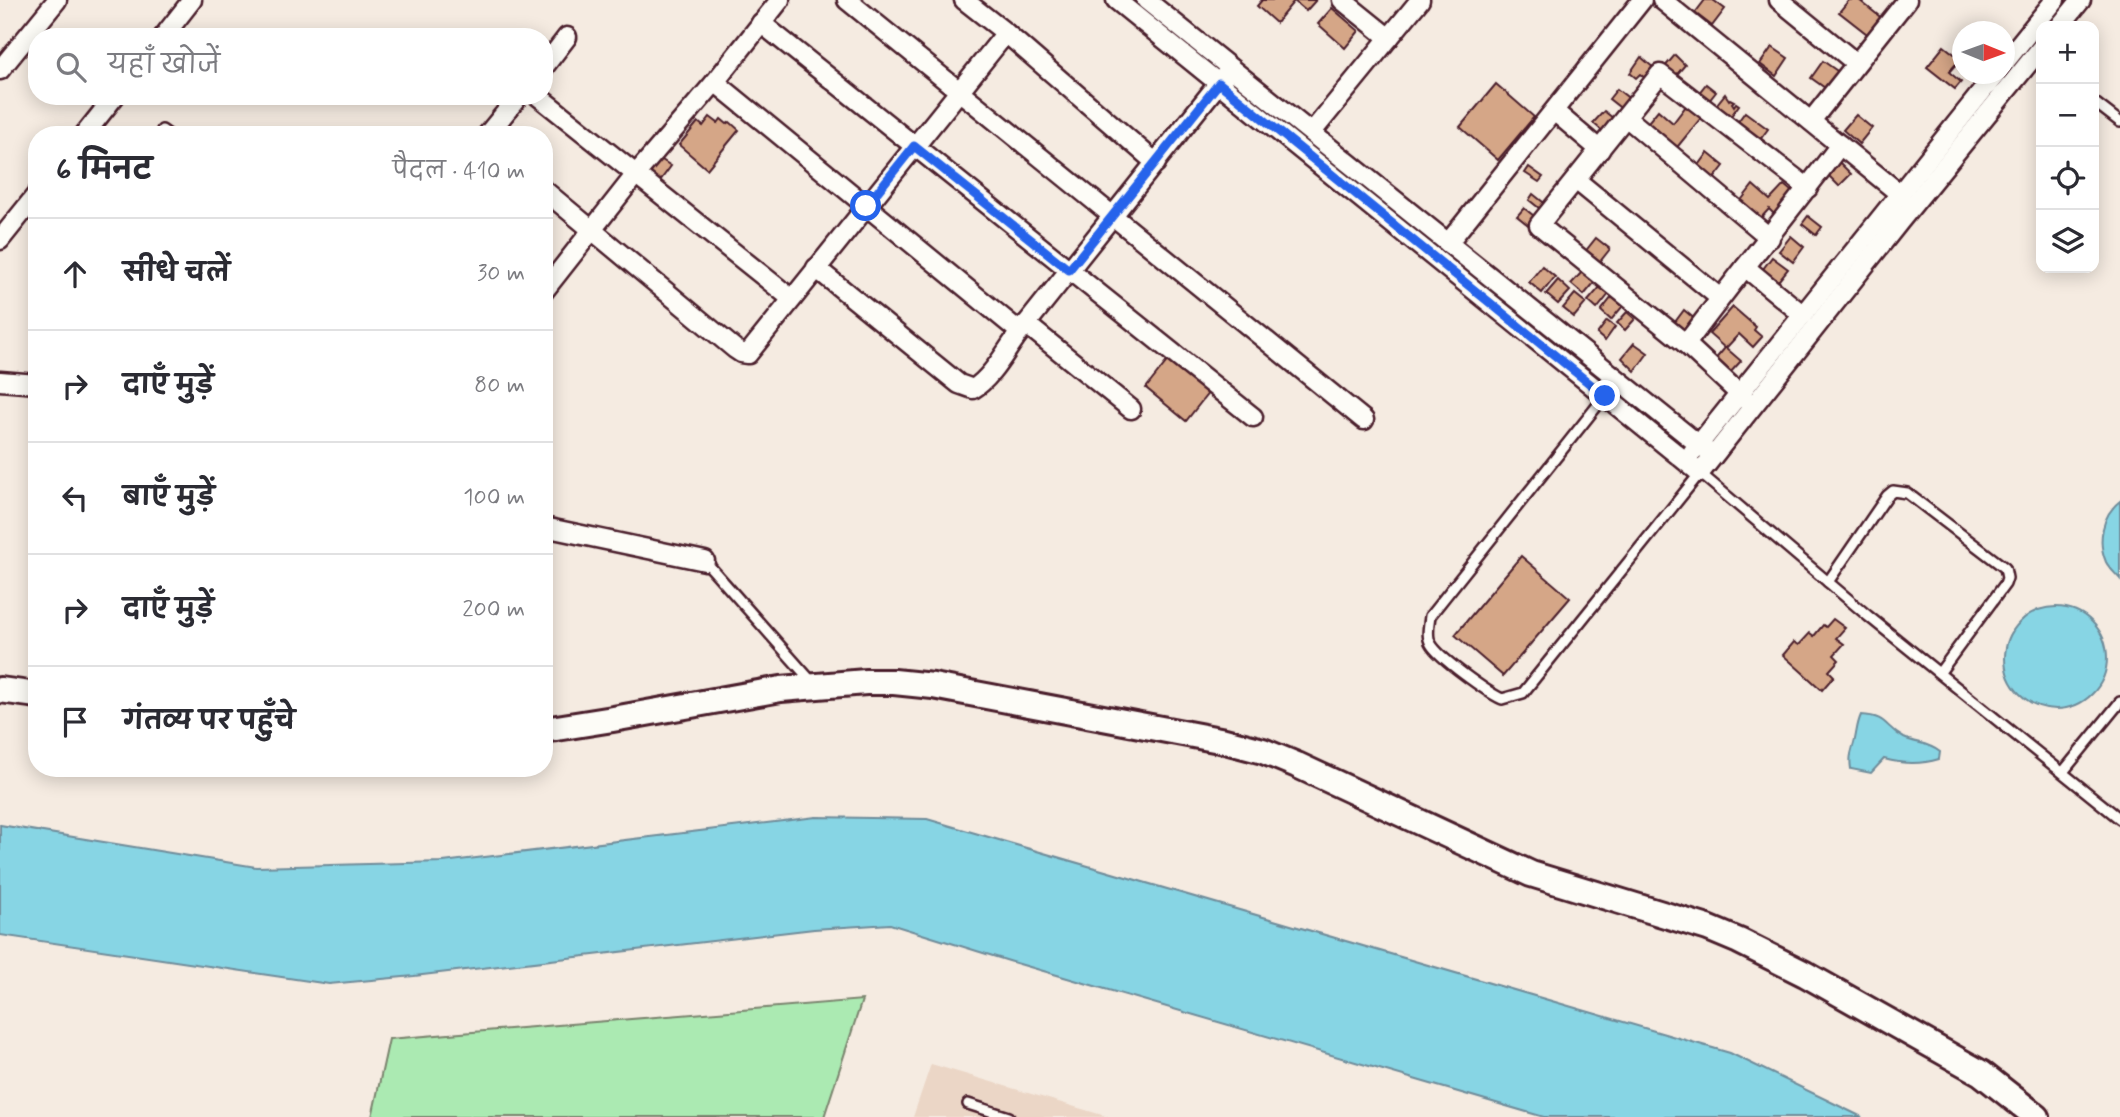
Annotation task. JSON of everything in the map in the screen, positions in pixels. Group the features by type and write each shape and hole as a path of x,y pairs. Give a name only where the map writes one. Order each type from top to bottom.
{"street":[{"path":"35,28 57,0"},
{"path":"170,28 192,0"},
{"path":"553,275 780,0"},
{"path":"847,0 1364,419"},
{"path":"964,0 1156,163"},
{"path":"1116,0 1700,472 2036,60"},
{"path":"1146,0 1713,456"},
{"path":"1342,0 1389,38"},
{"path":"1312,132 1420,0"},
{"path":"1448,243 1642,0"},
{"path":"1662,0 1900,194"},
{"path":"1779,0 1856,64"},
{"path":"1811,121 1907,0"},
{"path":"2015,49 2054,0"},
{"path":"2064,21 2081,0"},
{"path":"761,23 1253,417"},
{"path":"553,198 741,353 748,354 1006,33"},
{"path":"0,71 28,36"},
{"path":"553,55 567,37"},
{"path":"816,268 959,384 973,389 979,385 1231,68"},
{"path":"1752,406 1686,344 1539,225 1660,74 1808,188"},
{"path":"715,82 866,206 1131,409"},
{"path":"1685,461 1988,84"},
{"path":"91,126 108,105"},
{"path":"494,126 512,105"},
{"path":"549,105 792,299"},
{"path":"1554,111 1600,150"},
{"path":"1626,117 1770,238"},
{"path":"1686,344 1840,145"},
{"path":"1576,180 1720,298"},
{"path":"0,240 28,205"},
{"path":"1745,267 1802,315"},
{"path":"0,381 28,383"},
{"path":"553,529 705,561"},
{"path":"553,729 781,690 894,682 933,686 1225,741 1263,751 1297,765 1531,874 1708,928 1739,941 1805,974 1981,1073 2037,1117"},
{"path":"0,690 28,694"}],"lane":[{"path":"2099,106 2120,122"},
{"path":"1605,396 1430,616 1429,642 1437,652 1502,699 1523,693 1700,472 1828,582 2120,819"},
{"path":"1828,582 1893,491 1907,493 2006,568 2005,584 1940,672"},
{"path":"705,561 816,687"},
{"path":"2063,772 2120,702"},
{"path":"968,1104 1009,1117"}],"shaded area":[{"path":"931,1064 1109,1117 913,1117"}],"green space":[{"path":"862,1000 824,1117 372,1117 389,1039"}],"water":[{"path":"2120,501 2120,579 2106,562 2102,537 2109,513"},
{"path":"2056,607 2076,611 2092,622 2103,638 2107,658 2103,678 2092,694 2076,705 2056,709 2036,705 2020,694 2009,678 2005,658 2009,638 2020,622 2036,611"},
{"path":"1861,715 1876,717 1904,738 1935,749 1940,752 1939,759 1911,763 1884,759 1871,773 1851,769 1851,754"},
{"path":"816,817 927,819 1730,1053 1862,1117 1544,1117 890,924 814,929 329,984 0,935 0,825 256,867 443,862"}],"building":[{"path":"1262,0 1316,0 1306,11 1294,1 1276,23 1257,6"},
{"path":"1705,0 1713,0 1725,9 1712,26 1695,13"},
{"path":"1849,0 1859,0 1884,20 1871,37 1839,12"},
{"path":"1332,8 1359,31 1345,48 1318,24"},
{"path":"1944,46 1952,52 1952,69 1949,72 1952,74 1952,84 1959,84 1955,89 1927,67"},
{"path":"1772,47 1788,58 1776,76 1760,64"},
{"path":"1675,55 1685,65 1673,79 1663,69"},
{"path":"1641,57 1655,69 1646,79 1640,74 1636,78 1630,73"},
{"path":"1823,61 1840,73 1828,90 1811,78"},
{"path":"1496,84 1534,117 1498,160 1460,127"},
{"path":"1706,84 1716,92 1704,107 1694,99"},
{"path":"1617,89 1631,100 1623,110 1609,99"},
{"path":"1725,94 1729,100 1734,101 1734,106 1736,103 1739,105 1728,120 1713,109"},
{"path":"1686,106 1701,118 1674,151 1644,127 1658,110 1673,123"},
{"path":"1604,111 1618,122 1607,135 1593,123"},
{"path":"1745,112 1768,129 1756,145 1734,127"},
{"path":"1856,115 1872,128 1859,144 1843,130"},
{"path":"710,117 718,123 721,119 727,124 730,122 739,130 707,169 679,145 698,122 703,126"},
{"path":"1708,153 1724,166 1713,180 1697,168"},
{"path":"659,158 671,166 657,185 646,176"},
{"path":"1838,161 1851,174 1839,186 1826,173"},
{"path":"1529,167 1543,177 1539,182 1525,173"},
{"path":"1753,185 1770,200 1784,185 1796,195 1776,216 1769,209 1759,220 1739,203"},
{"path":"1533,194 1548,206 1544,212 1529,200"},
{"path":"1524,208 1539,220 1532,228 1517,216"},
{"path":"1808,216 1822,227 1816,235 1802,224"},
{"path":"1791,236 1804,247 1793,262 1779,251"},
{"path":"1596,238 1610,249 1598,264 1584,253"},
{"path":"1772,257 1788,269 1775,285 1760,273"},
{"path":"1542,266 1555,277 1542,293 1529,282"},
{"path":"1582,272 1594,283 1584,295 1571,284"},
{"path":"1558,280 1570,291 1558,304 1546,294"},
{"path":"1600,287 1609,294 1597,309 1588,301"},
{"path":"1575,294 1586,303 1574,317 1563,308"},
{"path":"1612,297 1623,306 1611,320 1601,311"},
{"path":"1733,307 1756,327 1754,330 1762,337 1753,347 1739,334 1726,348 1741,361 1728,375 1713,362 1725,348 1709,334"},
{"path":"1684,310 1697,321 1685,336 1672,326"},
{"path":"1627,312 1635,319 1625,330 1617,323"},
{"path":"1607,321 1615,327 1605,341 1597,334"},
{"path":"1634,343 1648,353 1635,371 1622,358"},
{"path":"1169,359 1209,392 1186,421 1146,388"},
{"path":"1521,556 1570,598 1503,676 1455,635"},
{"path":"1833,619 1845,628 1836,638 1844,644 1834,655 1839,660 1829,671 1834,676 1822,690 1783,655 1794,642 1799,645 1810,633 1814,636 1823,625 1826,627"}],"route":[{"path":"866,206 914,146 1069,270 1219,83 1605,396"}]}
